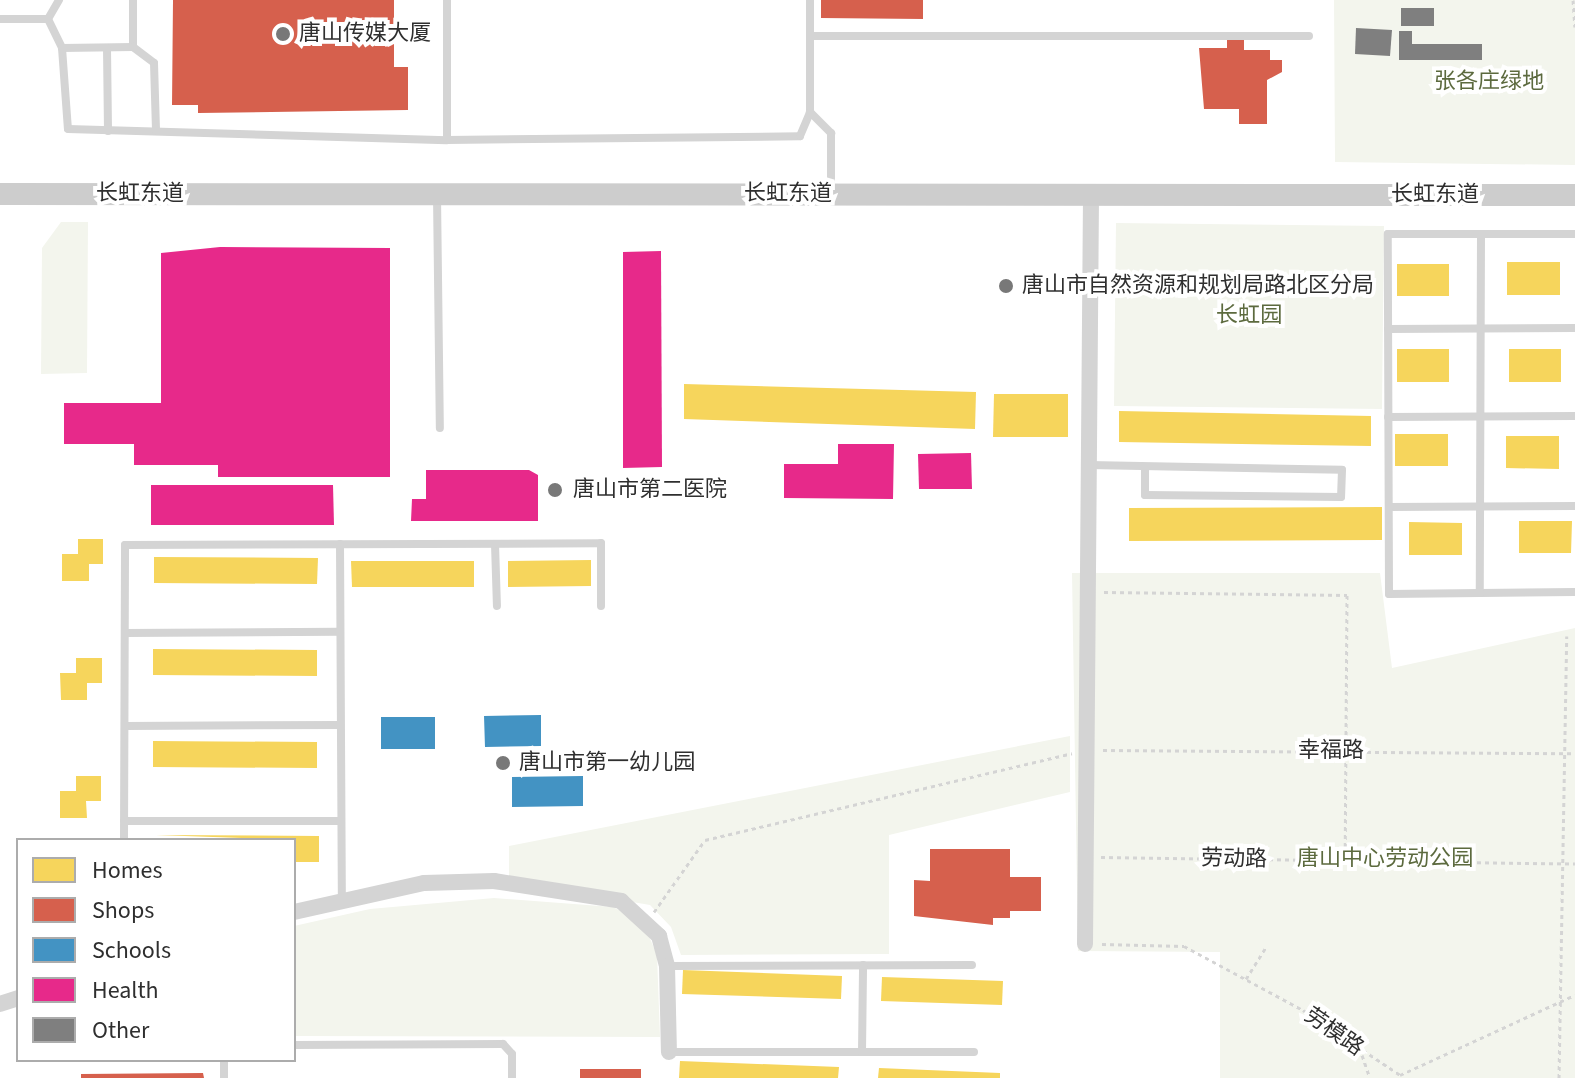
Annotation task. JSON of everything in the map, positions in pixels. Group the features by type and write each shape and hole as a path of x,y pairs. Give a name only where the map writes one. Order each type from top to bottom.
{"street":[{"name":"长虹东道","path":"0,194 1575,195"},
{"path":"1085,944 1091,195"},
{"path":"296,911 342,897 494,881 621,901 648,921 667,966 669,1052"}],"lane":[{"path":"48,19 59,0"},
{"path":"133,0 133,47"},
{"path":"447,0 447,140"},
{"path":"48,19 62,48 63,123 108,131 447,140 787,139 800,136 810,112 810,0"},
{"path":"0,19 48,19"},
{"path":"811,36 1309,36"},
{"path":"62,48 133,47 154,63 156,131"},
{"path":"107,48 108,131"},
{"path":"810,112 831,133 831,194"},
{"path":"437,194 440,428"},
{"path":"1575,234 1388,234 1389,594 1575,592"},
{"path":"1480,593 1481,234"},
{"path":"1388,329 1575,328"},
{"path":"1388,417 1575,416"},
{"path":"1089,465 1342,470 1341,497 1145,495 1145,467"},
{"path":"1389,507 1575,506"},
{"path":"124,838 125,545 601,543 601,606"},
{"path":"340,544 339,821 342,897"},
{"path":"495,544 497,606"},
{"path":"125,633 340,632"},
{"path":"125,726 339,725"},
{"path":"124,821 339,821"},
{"path":"862,1052 863,965"},
{"path":"667,966 972,965"},
{"path":"296,1045 503,1044 512,1054 512,1078"},
{"path":"669,1052 974,1052"}],"path":[{"path":"1573,0 1575,27"},
{"path":"1100,592 1347,595 1345,861"},
{"path":"1559,1078 1567,636"},
{"name":"幸福路","path":"648,921 705,840 1086,749 1575,753"},
{"name":"劳动路","path":"1085,857 1575,864"},
{"name":"劳模路","path":"1085,944 1184,946 1246,979 1401,1076 1560,996 1575,995"},
{"path":"1246,979 1267,946"},
{"path":"1361,1053 1370,1078"}],"green space":[{"name":"张各庄绿地","path":"1334,0 1575,0 1575,165 1335,162"},
{"path":"61,222 88,222 87,373 41,374 42,248"},
{"name":"长虹园","path":"1116,223 1384,226 1382,409 1114,406"},
{"name":"唐山中心劳动公园","path":"1072,573 1380,573 1392,668 1575,628 1575,1078 1220,1078 1220,952 1078,951"},
{"path":"1070,736 1070,792 889,835 889,954 681,955 671,927 650,905 509,881 509,846"},
{"path":"494,898 613,907 643,922 657,955 660,1037 296,1036 296,926 370,909"}],"building: Homes":[{"path":"1507,262 1560,262 1560,295 1507,295"},
{"path":"1397,264 1449,264 1449,296 1397,296"},
{"path":"1397,349 1449,349 1449,382 1397,382"},
{"path":"1509,349 1561,349 1561,382 1509,382"},
{"path":"684,384 976,392 975,429 684,419"},
{"path":"994,394 1068,394 1068,437 993,437"},
{"path":"1119,411 1371,416 1371,446 1119,442"},
{"path":"1395,434 1448,434 1448,466 1395,466"},
{"path":"1506,436 1559,436 1559,469 1506,468"},
{"path":"1382,507 1382,540 1129,541 1129,508"},
{"path":"1519,521 1572,521 1571,553 1519,553"},
{"path":"1409,522 1462,523 1462,555 1409,555"},
{"path":"78,539 103,539 103,564 89,564 89,581 62,581 62,554 78,554"},
{"path":"154,557 318,558 317,584 154,583"},
{"path":"591,560 591,586 508,587 508,561"},
{"path":"351,561 474,561 474,587 352,587"},
{"path":"153,649 317,650 317,676 153,675"},
{"path":"76,658 102,658 102,683 87,683 87,700 61,700 60,673 76,673"},
{"path":"153,741 317,742 317,768 153,767"},
{"path":"76,776 101,776 101,801 86,801 87,818 60,818 60,791 76,791"},
{"path":"156,835 319,836 319,862 296,862 296,838"},
{"path":"683,970 842,976 841,999 682,994"},
{"path":"882,977 1003,981 1002,1005 881,1001"},
{"path":"680,1061 839,1067 838,1078 679,1078"},
{"path":"879,1068 1000,1073 1000,1078 878,1078"}],"building: Shops":[{"name":"唐山传媒大厦","path":"173,0 394,0 394,67 408,67 408,110 198,113 198,105 172,105"},
{"path":"821,0 923,0 923,19 821,18"},
{"path":"1227,32 1244,32 1244,50 1270,50 1270,60 1282,60 1282,72 1267,80 1267,124 1239,124 1239,109 1204,109 1199,48 1227,48"},
{"path":"930,849 1010,849 1010,877 1041,877 1041,911 1010,911 1010,918 993,918 993,925 914,916 914,880 930,881"},
{"path":"580,1069 641,1069 641,1078 580,1078"},
{"path":"203,1073 204,1078 81,1078 81,1074"}],"building: Schools":[{"path":"541,715 541,746 485,747 484,716"},
{"path":"381,717 435,717 435,749 381,749"},
{"path":"583,776 583,806 512,807 512,777"}],"building: Health":[{"path":"220,247 390,248 390,477 218,477 218,465 134,465 134,444 64,444 64,403 161,403 161,253"},
{"path":"661,251 662,467 623,468 623,252"},
{"path":"838,444 894,444 893,499 784,498 784,464 838,464"},
{"path":"971,453 972,489 919,489 918,454"},
{"path":"426,470 529,470 538,475 538,521 411,521 412,499 426,499"},
{"path":"151,485 333,485 334,525 151,525"}],"building: Other":[{"path":"1401,8 1434,8 1434,26 1401,26"},
{"path":"1356,28 1392,30 1390,56 1355,54"},
{"path":"1399,31 1412,31 1412,44 1482,44 1482,60 1399,60"}],"place":[{"name":"唐山传媒大厦","path":"283,34"},
{"name":"唐山市自然资源和规划局路北区分局","path":"1006,286"},
{"name":"唐山市第二医院","path":"555,490"},
{"name":"唐山市第一幼儿园","path":"503,763"}]}
